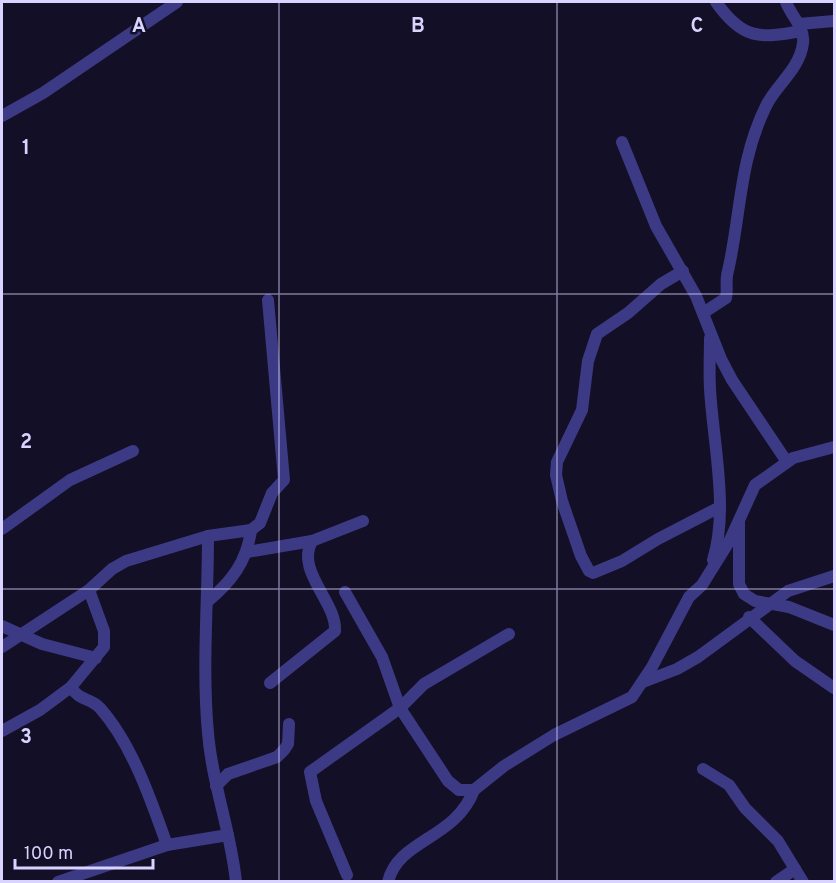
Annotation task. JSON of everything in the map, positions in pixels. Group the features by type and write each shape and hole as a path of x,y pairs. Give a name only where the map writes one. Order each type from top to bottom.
{"street":[{"path":"2,116 43,93 177,2"},
{"path":"716,2 728,19 751,35 772,37 800,27 834,21"},
{"path":"703,313 726,298 726,278 734,248 737,201 745,163 767,104 786,80 804,41 800,27 786,2"},
{"path":"622,142 656,226 683,271 732,380 788,462"},
{"path":"683,271 661,284 628,313 597,334 588,361 582,410 561,449 556,475 581,556 593,573 622,561 658,539 718,508"},
{"path":"2,647 17,634 88,590 112,569 126,561 208,536 251,530 260,523 272,493 284,480 268,300"},
{"path":"708,576 718,539 715,435 710,387 710,331"},
{"path":"388,882 398,859 453,823 474,790 504,766 554,735 632,698 689,597 708,576 740,519 755,485 788,462 834,447"},
{"path":"2,529 69,480 133,451"},
{"path":"740,519 740,588 751,599 789,607 834,625"},
{"path":"247,552 312,541 363,521"},
{"path":"207,602 229,582 247,552 251,530"},
{"path":"208,536 206,691 208,734 216,786 236,882"},
{"path":"270,683 335,631 332,617 311,569 309,547 312,541"},
{"path":"643,682 677,669 698,657 768,603 795,588 834,576"},
{"path":"2,731 40,710 71,687 96,658 106,640 88,590"},
{"path":"345,592 382,657 400,708 448,782 459,790 474,790"},
{"path":"749,617 795,661 834,688"},
{"path":"2,626 17,634 68,652 96,658"},
{"path":"347,875 316,801 309,772 400,708 424,684 441,672 509,634"},
{"path":"71,687 80,699 97,705 109,720 137,768 167,845"},
{"path":"216,786 228,774 277,757 288,744 289,724"},
{"path":"703,769 729,785 745,808 778,841 803,882"},
{"path":"58,882 167,845 228,835"},
{"path":"776,882 795,869"}]}
